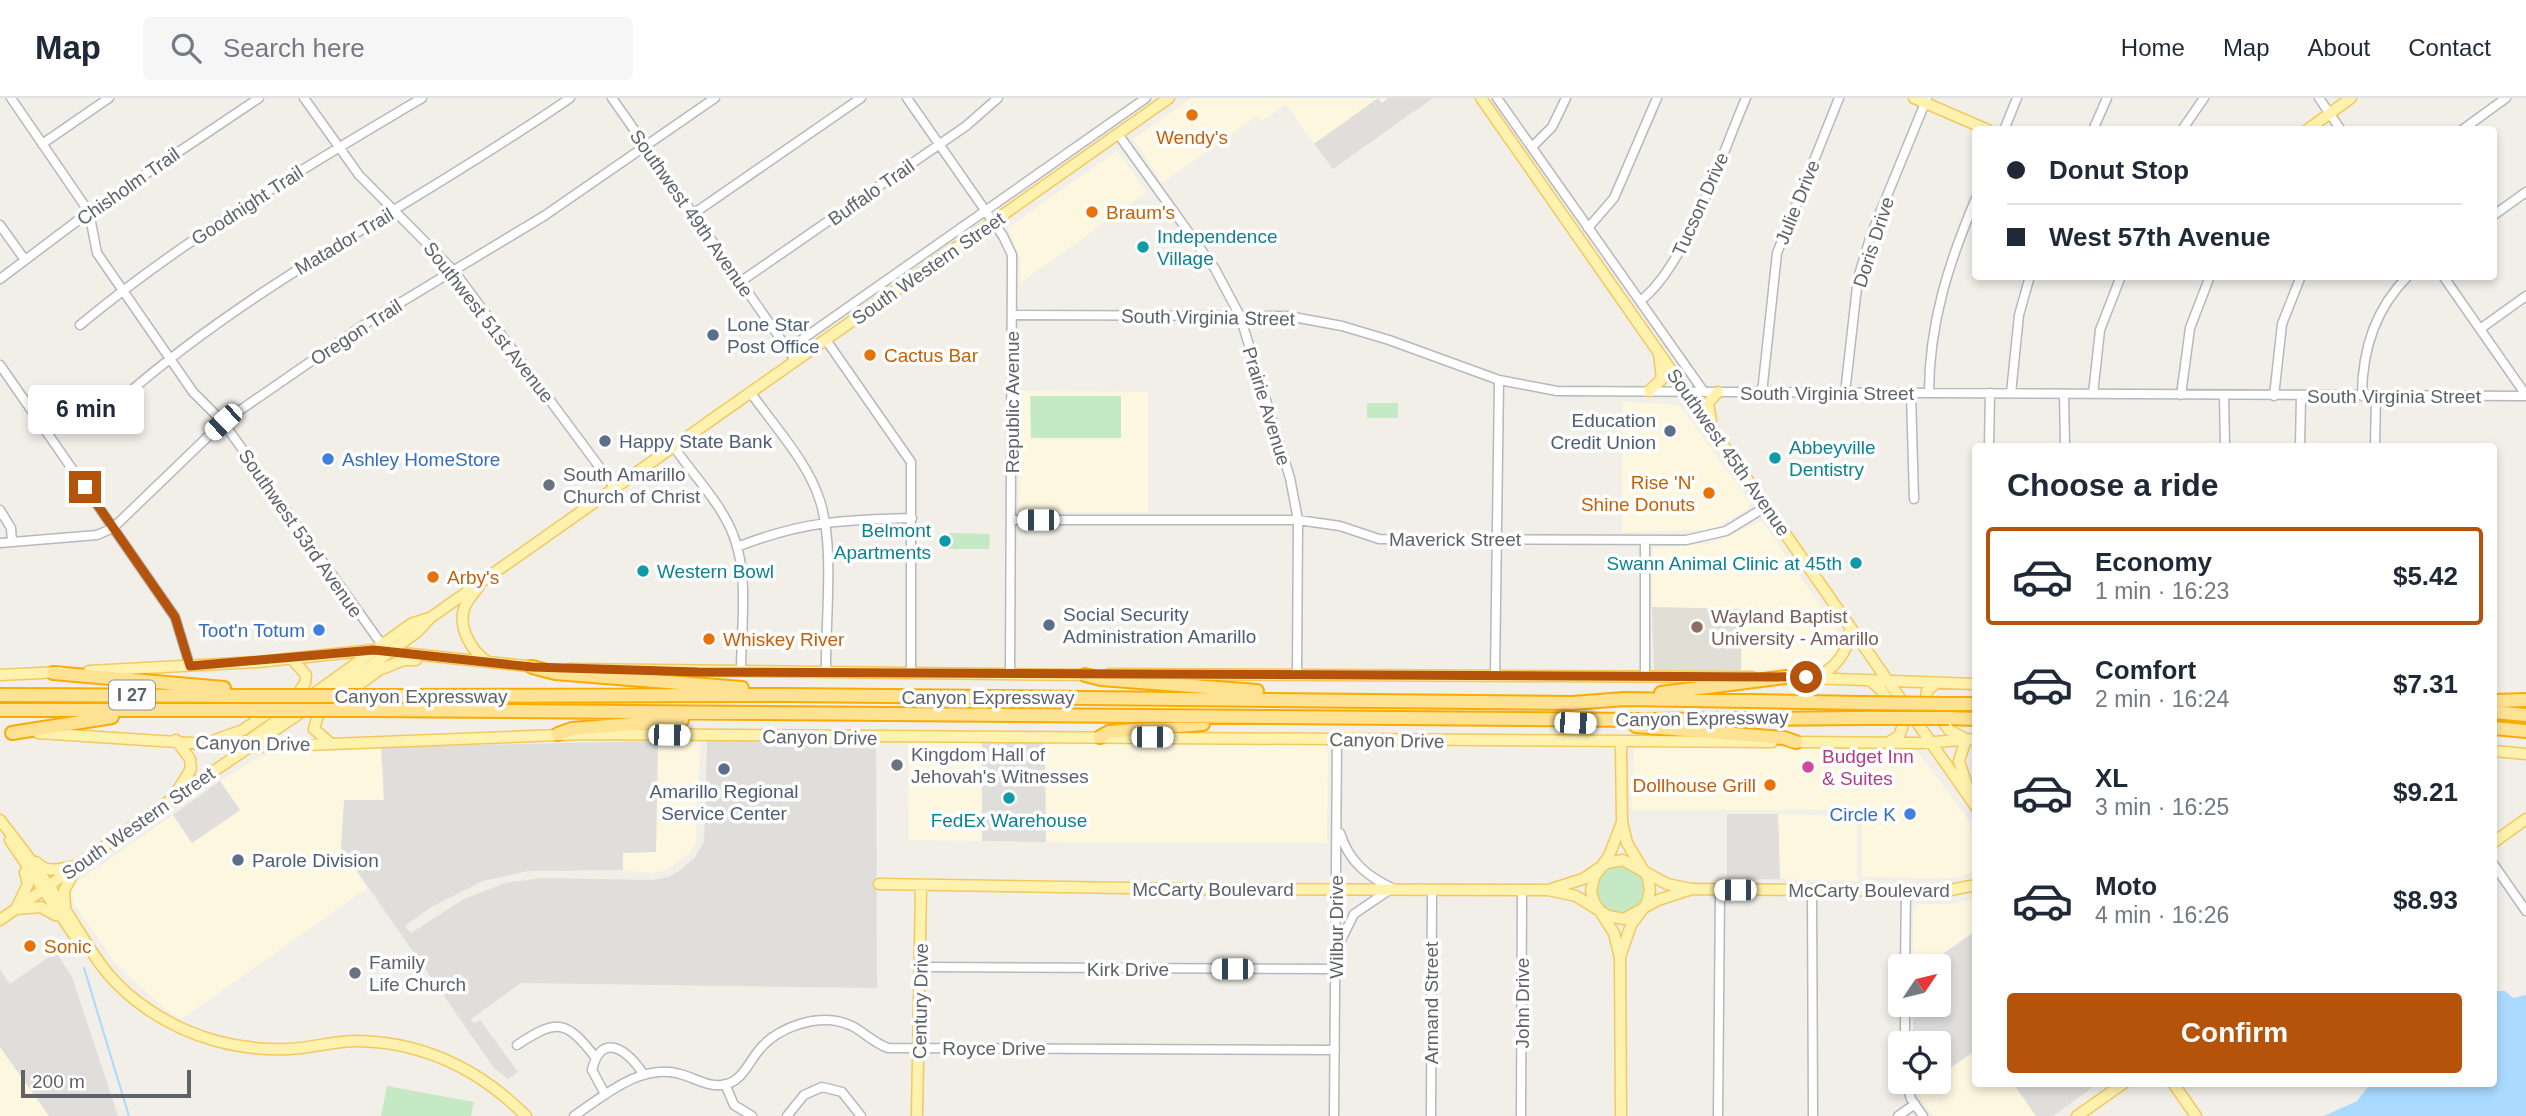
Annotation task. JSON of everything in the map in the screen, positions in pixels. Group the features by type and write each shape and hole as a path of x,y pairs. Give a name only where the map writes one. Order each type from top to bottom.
{"highway":[{"path":"532,667 555,673 776,691 786,695"},
{"path":"53,673 265,693"},
{"path":"1085,675 1101,679 1335,695 1344,699"},
{"path":"1625,699 1636,694 1745,684 1786,677"},
{"name":"Canyon Expressway","path":"265,693 294,692 305,696 786,695 1572,703 1625,699 1972,704"},
{"name":"I 27","path":"0,695 265,693"},
{"path":"2497,701 2526,699"},
{"name":"Canyon Expressway","path":"0,710 1972,719"},
{"path":"6,734 99,718 182,713 192,710"},
{"path":"2497,712 2526,715"},
{"path":"558,734 572,729 705,719 724,713"},
{"path":"1100,737 1109,732 1238,722 1255,717"},
{"path":"1542,719 1552,722 1784,738 1796,742"},
{"path":"2497,728 2526,731"}],"main road":[{"name":"South Western Street","path":"0,920 169,801 253,747 391,651 417,632 430,618 482,581 1169,98"},
{"name":"Southwest 45th Avenue","path":"1481,98 1972,802"},
{"path":"1914,98 1926,100 1980,126"},
{"path":"2312,126 2351,98"},
{"path":"1648,391 1662,379 1658,350"},
{"path":"1713,428 1708,403 1718,392"},
{"path":"482,581 465,605 463,627 474,649 492,664"},
{"path":"216,769 241,746 411,624 430,618"},
{"path":"1819,677 1832,669 1844,654 1850,642 1850,626"},
{"path":"0,675 292,659 377,648 444,659 532,667 1085,675 1819,677 1972,684"},
{"path":"176,740 217,740 230,737 299,692 306,683 306,675 292,659"},
{"path":"330,743 314,729 318,715 394,663 444,659"},
{"path":"1868,679 1882,691 1902,720 1902,731 1888,742"},
{"path":"1936,683 1927,691 1926,698 1948,730 1971,739 1959,761 1972,800"},
{"path":"2497,695 2526,699"},
{"name":"Canyon Drive","path":"6,734 176,740 253,747 558,734 1621,743 1930,742 1971,739"},
{"path":"169,801 191,769 186,752 176,740"},
{"path":"1620,958 1631,925 1642,910 1650,890 1643,870 1627,843 1622,822 1621,743"},
{"path":"2497,751 2526,754"},
{"path":"2497,840 2526,819"},
{"path":"0,821 46,888 73,934"},
{"path":"1621,1116 1620,958 1614,933 1591,891 1622,822"},
{"path":"20,850 47,870 78,865"},
{"path":"20,850 29,882 16,909 44,907 134,1000 166,1021 205,1038 258,1048 290,1049 357,1041 413,1048 464,1067 501,1092 526,1116"},
{"name":"McCarty Boulevard","path":"1548,890 1583,879 1607,863 1623,860 1667,884 1692,889 1906,891 1961,890 1972,886"},
{"path":"67,913 64,891 78,865"},
{"name":"McCarty Boulevard","path":"879,884 1548,890 1576,896 1608,916 1624,919 1658,900 1692,889"},
{"name":"Century Drive","path":"917,1116 920,886"},
{"path":"46,888 67,913 89,951"},
{"path":"2077,1116 2118,1087"},
{"path":"2175,1087 2196,1116"}],"street":[{"name":"Southwest 53rd Avenue","path":"10,98 89,212 97,253 193,392 223,422 377,648"},
{"path":"42,144 109,98"},
{"name":"Chisholm Trail","path":"0,279 89,212 260,98"},
{"name":"Southwest 51st Avenue","path":"304,98 359,175 454,271 615,488"},
{"name":"Goodnight Trail","path":"80,325 122,290 269,189 422,98"},
{"name":"Matador Trail","path":"126,395 169,357 298,269 472,164 569,98"},
{"name":"Southwest 49th Avenue","path":"612,98 796,361"},
{"name":"Oregon Trail","path":"0,543 97,535 113,528 223,422 365,324 544,216 715,98"},
{"path":"693,214 861,98"},
{"name":"Republic Avenue","path":"907,98 993,221 1012,255 1010,673"},
{"name":"Buffalo Trail","path":"740,282 939,144 998,98"},
{"name":"South Western Street","path":"788,350 1146,98"},
{"name":"Southwest 45th Avenue","path":"1497,98 1704,392"},
{"path":"1532,147 1552,127 1566,98"},
{"path":"1588,228 1605,212 1614,198 1657,98"},
{"name":"Tucson Drive","path":"1640,301 1658,286 1677,258 1746,98"},
{"name":"Julie Drive","path":"1762,393 1777,253 1839,98"},
{"path":"2006,126 2017,98"},
{"path":"2095,126 2106,98"},
{"path":"2185,126 2204,98"},
{"path":"2319,98 2338,126"},
{"path":"2468,126 2507,98"},
{"name":"Doris Drive","path":"1845,393 1858,278 1871,235 1926,100"},
{"name":"Prairie Avenue","path":"1118,134 1214,269 1240,316 1290,478 1298,520 1297,674"},
{"path":"1012,192 1019,203"},
{"path":"2497,213 2526,192"},
{"path":"1929,393 1929,363 1935,313 1950,261 1972,208"},
{"path":"0,225 25,260"},
{"path":"2011,393 2017,327 2029,280"},
{"path":"2093,394 2100,330 2119,280"},
{"path":"2181,395 2189,328 2208,280"},
{"path":"2274,396 2282,324 2299,280"},
{"path":"2362,396 2362,373 2369,338 2385,305 2405,280"},
{"path":"2446,280 2526,395"},
{"path":"879,286 887,297"},
{"path":"2480,329 2526,296"},
{"name":"South Virginia Street","path":"1013,316 1288,316 1342,326 1499,380 1557,391 2526,395"},
{"path":"807,337 815,347"},
{"path":"826,340 908,454 912,469 911,672"},
{"path":"1672,370 1683,363"},
{"path":"0,366 175,617 190,666"},
{"path":"1495,675 1499,380"},
{"path":"751,393 811,479 825,521 826,672"},
{"path":"1911,393 1914,499"},
{"path":"1989,443 1990,393"},
{"path":"2064,394 2065,443"},
{"path":"2224,395 2225,443"},
{"path":"2300,443 2301,396"},
{"path":"2375,443 2376,396"},
{"path":"674,447 724,518 737,547 741,574 741,671"},
{"name":"Maverick Street","path":"1011,520 1298,520 1339,526 1379,540 1686,540 1716,534 1740,524 1767,506"},
{"path":"0,510 11,528 12,542"},
{"path":"737,547 778,531 825,521 912,518"},
{"path":"1645,540 1645,677"},
{"name":"Wilbur Drive","path":"1334,1116 1337,739"},
{"path":"1336,822 1352,859 1367,874 1394,889"},
{"path":"2497,869 2526,911"},
{"path":"1336,953 1342,933 1354,914 1374,898 1394,889"},
{"name":"Armand Street","path":"1431,1116 1432,889"},
{"name":"John Drive","path":"1521,1116 1522,889"},
{"path":"1718,1116 1720,890"},
{"path":"1812,891 1813,1116"},
{"path":"1905,954 1906,891"},
{"name":"Kirk Drive","path":"920,967 1335,969"},
{"name":"Royce Drive","path":"725,1084 737,1078 766,1040 797,1024 844,1023 888,1048 1335,1050"},
{"path":"517,1045 544,1027 560,1026 575,1032 596,1058"},
{"path":"605,1094 592,1070 596,1058 604,1049 620,1049 644,1075"},
{"path":"574,1116 605,1094 644,1075 679,1073 707,1084 725,1084 734,1105 752,1116"},
{"path":"787,1116 804,1095 822,1087 842,1093 861,1116"},
{"path":"1911,1094 1923,1116"},
{"path":"1898,1116 1915,1104"}],"shaded area":[{"path":"1192,98 1388,98 1381,103 1378,99 1314,144 1286,104 1262,121 1258,115 1162,183 1133,139"},
{"path":"1378,98 1382,103 1388,98 1433,98 1333,169 1314,144"},
{"path":"1117,151 1147,192 1020,283 1020,259 1008,228"},
{"path":"1021,391 1148,392 1148,512 1023,512 1019,507"},
{"path":"1622,402 1680,405 1750,502 1749,508 1720,526 1704,530 1622,532"},
{"path":"1762,521 1837,630 1839,643 1835,656 1817,669 1741,670 1742,609 1652,607 1653,548 1708,544"},
{"name":"Wayland Baptist University - Amarillo","path":"1652,607 1742,609 1741,670 1654,670"},
{"path":"658,741 700,741 696,841 690,853 666,870 652,873 623,870 623,853 656,852"},
{"path":"658,741 656,852 623,853 623,870 528,871 483,881 431,907 405,926 411,933 464,899 505,883 543,878 653,880 669,877 695,857 704,842 707,741 876,742 877,988 521,983 471,1019 474,1024 480,1020 518,1072 508,1079 494,1068 341,848 344,800 384,800 381,747"},
{"path":"908,742 1324,745 1328,749 1327,843 1046,842 1045,773 982,773 982,841 909,840"},
{"path":"982,742 1045,743 1046,842 982,841"},
{"path":"475,744 383,791 384,800 341,848 367,888 182,1019 164,1008 116,964 69,897 71,886 173,815 192,843 240,810 220,781 261,756 287,752"},
{"path":"1634,747 1909,749 1918,752 1972,825 1972,872 1953,878 1862,877 1862,810 1631,810"},
{"path":"220,781 240,810 192,843 173,815"},
{"path":"1727,814 1778,814 1780,879 1727,880"},
{"path":"1778,814 1851,816 1857,822 1857,881 1780,879"},
{"path":"1972,899 1972,934 1942,954 1913,954 1913,909 1919,904 1952,904"},
{"path":"1972,934 1972,1053 1951,1068 1951,1031 1913,1031 1913,1017 1951,1017 1951,954 1942,954"},
{"path":"56,952 72,977 118,1116 49,1116 0,1047 0,970 10,984"},
{"path":"0,1047 49,1116 0,1116"},
{"path":"1972,1053 1972,1087 2016,1087 2022,1095 2073,1087 2093,1087 2053,1116 1933,1116 1918,1094 1951,1094 1951,1068"},
{"path":"2016,1087 2093,1087 2053,1116 2036,1116"}],"green space":[{"path":"1030,396 1121,396 1121,438 1031,438"},
{"path":"1367,403 1398,403 1398,418 1367,418"},
{"path":"948,533 990,534 989,549 948,549"},
{"path":"1621,865 1638,872 1645,889 1638,906 1621,913 1604,906 1597,889 1604,872"},
{"path":"387,1086 474,1102 471,1116 381,1116"}],"water":[{"path":"2497,991 2505,991 2513,998 2526,995 2526,1116 2324,1116 2357,1101 2368,1087 2497,1087"}],"waterway":[{"path":"84,968 129,1116"}],"place":[{"name":"Wendy's","path":"1192,115"},
{"name":"Braum's","path":"1092,212"},
{"name":"Independence Village","path":"1143,247"},
{"name":"Lone Star Post Office","path":"713,335"},
{"name":"Cactus Bar","path":"870,355"},
{"name":"Education Credit Union","path":"1670,431"},
{"name":"Happy State Bank","path":"605,441"},
{"name":"Abbeyville Dentistry","path":"1775,458"},
{"name":"Ashley HomeStore","path":"328,459"},
{"name":"South Amarillo Church of Christ","path":"549,485"},
{"name":"Rise 'N' Shine Donuts","path":"1709,493"},
{"name":"Belmont Apartments","path":"945,541"},
{"name":"Swann Animal Clinic at 45th","path":"1856,563"},
{"name":"Western Bowl","path":"643,571"},
{"name":"Arby's","path":"433,577"},
{"name":"Social Security Administration Amarillo","path":"1049,625"},
{"name":"Wayland Baptist University - Amarillo","path":"1697,627"},
{"name":"Toot'n Totum","path":"319,630"},
{"name":"Whiskey River","path":"709,639"},
{"name":"Kingdom Hall of Jehovah's Witnesses","path":"897,765"},
{"name":"Budget Inn & Suites","path":"1808,767"},
{"name":"Amarillo Regional Service Center","path":"724,769"},
{"name":"Dollhouse Grill","path":"1770,785"},
{"name":"FedEx Warehouse","path":"1009,798"},
{"name":"Circle K","path":"1910,814"},
{"name":"Parole Division","path":"238,860"},
{"name":"Sonic","path":"30,946"},
{"name":"Family Life Church","path":"355,973"}],"route":[{"path":"85,487 175,617 182,632 190,666 374,650 532,667 698,672 1806,677"}]}
